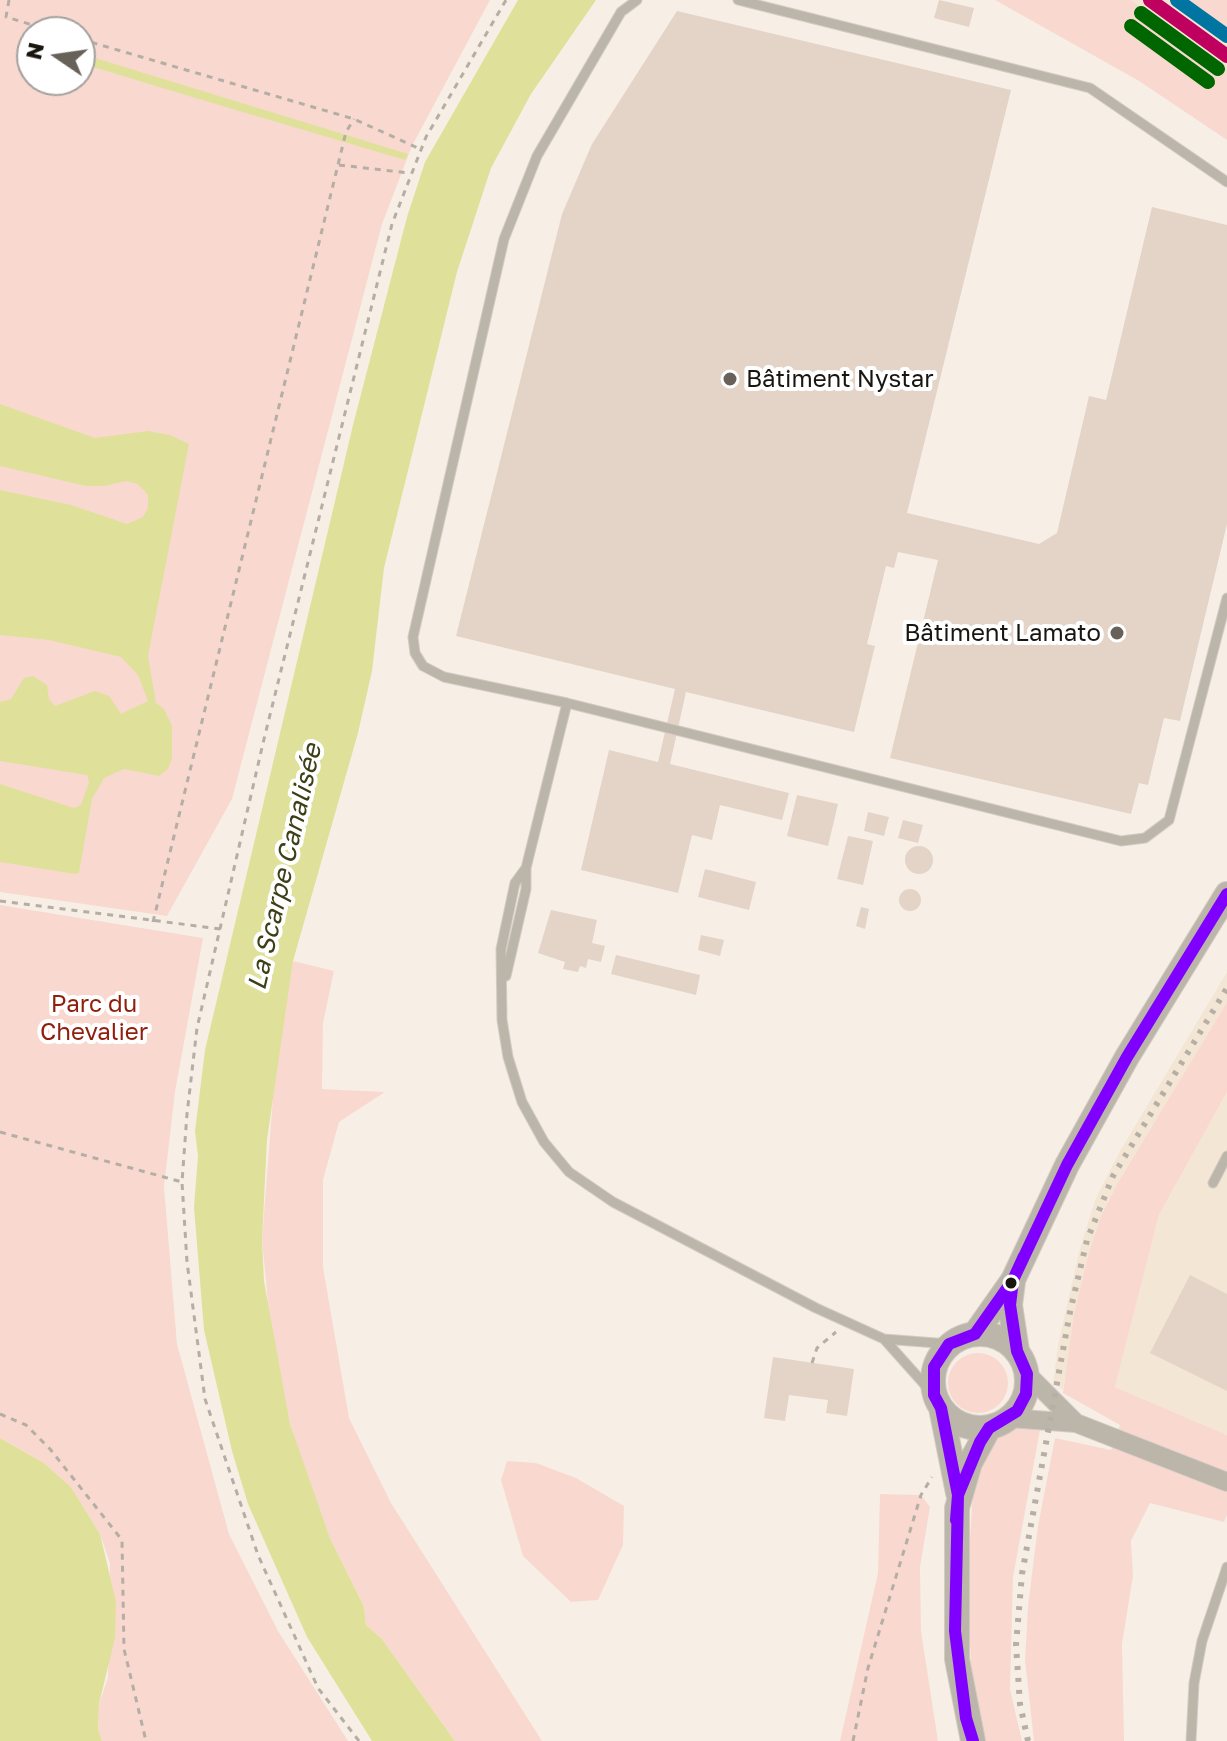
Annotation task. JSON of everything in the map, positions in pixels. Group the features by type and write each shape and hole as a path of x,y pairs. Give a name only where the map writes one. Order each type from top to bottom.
{"street":[{"path":"975,1334 1013,1280 1067,1165 1127,1057 1227,894"},
{"path":"1013,1280 1010,1305 1017,1351 1027,1374 1076,1423"},
{"path":"973,1741 956,1645 958,1495 938,1402 934,1367 949,1344 975,1334 998,1337 1017,1351"},
{"path":"958,1495 970,1463 999,1423 1026,1394 1027,1374"},
{"path":"938,1402 962,1425 1076,1423 1227,1482"}],"lane":[{"path":"637,0 621,12 537,156 504,239 413,637 415,653 423,666 444,677 567,703 1121,841 1145,838 1169,820 1227,598"},
{"path":"738,0 1090,88 1227,182"},
{"path":"567,703 526,868 526,889 504,981 502,1020 508,1057 522,1102 544,1142 569,1172 654,1225 884,1339 949,1344"},
{"path":"1213,1183 1227,1156"},
{"path":"884,1339 938,1402"},
{"path":"1191,1741 1194,1683 1202,1641 1227,1567"}],"path":[{"path":"6,17 9,0"},
{"path":"359,1741 318,1688 258,1555 223,1461 205,1399 197,1355 182,1182 197,1028 311,547 392,224 420,149 506,0"},
{"path":"0,15 16,20"},
{"path":"96,44 354,119 420,149"},
{"path":"153,922 220,635 346,132 354,119"},
{"path":"339,165 409,173"},
{"path":"0,901 221,929"},
{"path":"0,1132 182,1182"},
{"path":"812,1363 817,1348 836,1332"},
{"path":"0,1414 26,1425 50,1449 122,1540 124,1649 146,1741"},
{"path":"853,1741 868,1668 921,1495 935,1473 952,1458"}],"shaded area":[{"path":"1131,0 1184,0 1227,33 1227,69"},
{"path":"1227,972 1227,1002 1167,1103 1088,1256 1063,1390 1053,1383 1058,1345 1079,1252 1095,1200 1120,1151"},
{"path":"1227,1092 1227,1435 1115,1387 1159,1215"}],"green space":[{"path":"0,0 490,0 412,146 382,224 232,799 167,916 0,892"},
{"path":"995,0 1131,0 1227,69 1227,140 1139,81"},
{"path":"1184,0 1227,0 1227,33"},
{"name":"Parc du Chevalier","path":"0,905 203,938 175,1092 164,1187 177,1344 229,1534 278,1631 348,1741 102,1741 98,1729 99,1704 108,1678 110,1563 100,1534 71,1487 44,1463 0,1438"},
{"path":"293,961 334,971 323,1023 322,1089 385,1092 339,1122 323,1180 323,1267 349,1418 391,1503 542,1741 455,1741 382,1639 366,1625 364,1607 330,1538 301,1459 290,1424 271,1332 262,1240 275,1070"},
{"path":"1227,1002 1227,1092 1159,1215 1115,1387 1227,1435 1227,1515 1224,1522 1150,1503 1131,1541 1133,1576 1122,1644 1124,1741 1034,1741 1025,1660 1028,1606 1038,1526 1055,1438 1111,1450 1120,1425 1063,1393 1074,1314 1088,1256 1101,1216 1118,1183"},
{"path":"978,1353 990,1355 999,1362 1006,1371 1006,1395 999,1404 990,1411 978,1413 966,1411 957,1404 950,1395 948,1383 950,1371 957,1362 966,1355"},
{"path":"1016,1425 1040,1430 1013,1577 1010,1689 1022,1741 984,1741 972,1683 967,1588 973,1489 978,1466 995,1439"},
{"path":"507,1461 536,1463 576,1478 624,1506 623,1545 598,1600 571,1602 523,1556 501,1480"},
{"path":"880,1494 921,1495 930,1507 920,1567 921,1631 938,1741 840,1741 878,1573"}],"water":[{"name":"La Scarpe Canalisée","path":"518,0 596,0 531,94 491,168 457,272 384,568 372,671 358,733 293,961 267,1140 262,1240 264,1281 290,1424 330,1538 364,1607 366,1625 382,1639 455,1741 372,1741 307,1637 248,1504 232,1451 204,1330 194,1207 198,1156 195,1131 205,1050 353,425 407,217 425,162"},
{"path":"96,59 408,154 405,160 96,68"},
{"path":"0,404 95,438 148,431 170,435 189,444 148,656 156,703 164,709 172,726 172,759 168,769 159,776 124,769 104,778 92,799 79,873 75,874 0,862 0,784 74,808 81,805 89,782 87,775 0,761 0,702 11,699 24,678 33,676 47,685 49,699 55,706 95,691 109,696 121,714 148,701 138,675 121,657 49,640 0,635 0,490 71,505 127,524 143,517 148,508 148,495 138,484 126,481 86,486 0,466"},
{"path":"0,1438 44,1463 71,1487 100,1534 116,1602 115,1638 99,1704 98,1729 102,1741 0,1741"}],"building":[{"path":"939,0 974,8 969,27 934,18"},
{"name":"Bâtiment Nystar","path":"677,11 1011,90 907,513 1039,544 1057,533 1089,396 1106,400 1152,207 1227,225 1227,524 1180,721 1164,718 1148,785 1139,783 1131,814 890,758 938,560 898,552 894,568 886,566 867,644 875,646 854,732 686,692 670,764 789,793 782,820 720,805 712,840 692,835 678,893 581,870 609,750 658,762 675,689 456,636 562,214 592,144"},
{"path":"797,795 838,804 828,846 787,836"},
{"path":"868,812 889,817 884,836 864,831"},
{"path":"903,820 923,825 918,843 898,838"},
{"path":"848,836 873,841 863,885 837,879"},
{"path":"919,846 929,850 933,860 929,870 919,874 909,870 905,860 909,850"},
{"path":"705,869 756,882 749,910 698,897"},
{"path":"906,889 914,889 921,900 914,911 906,911 899,904 899,896"},
{"path":"861,907 869,909 865,929 856,926"},
{"path":"551,910 597,920 592,943 605,946 601,962 588,959 586,968 580,966 578,972 563,969 565,962 538,953"},
{"path":"701,935 724,940 720,956 698,950"},
{"path":"616,955 700,975 696,995 611,974"},
{"path":"1190,1275 1227,1294 1227,1391 1150,1353"},
{"path":"773,1357 854,1369 847,1416 826,1413 828,1400 789,1395 785,1421 764,1418"}],"railway":[{"path":"1028,1741 1020,1704 1016,1645 1022,1574 1070,1312 1087,1240 1113,1176 1227,988"}],"transit line":[{"path":"1150,0 1227,56"},
{"path":"1177,0 1227,36"},
{"path":"1141,13 1218,69"},
{"path":"1131,26 1208,82"},
{"path":"973,1741 966,1718 955,1631 958,1495 941,1408 934,1395 934,1367 949,1344 975,1334 1013,1280 1067,1165 1127,1057 1227,894"},
{"path":"956,1520 958,1495 980,1442 989,1428 1017,1411 1026,1394 1027,1374 1017,1351 1010,1305 1013,1280 1024,1256"}],"place":[{"name":"Bâtiment Nystar","path":"730,379"},
{"name":"Bâtiment Lamato","path":"1117,633"}]}
